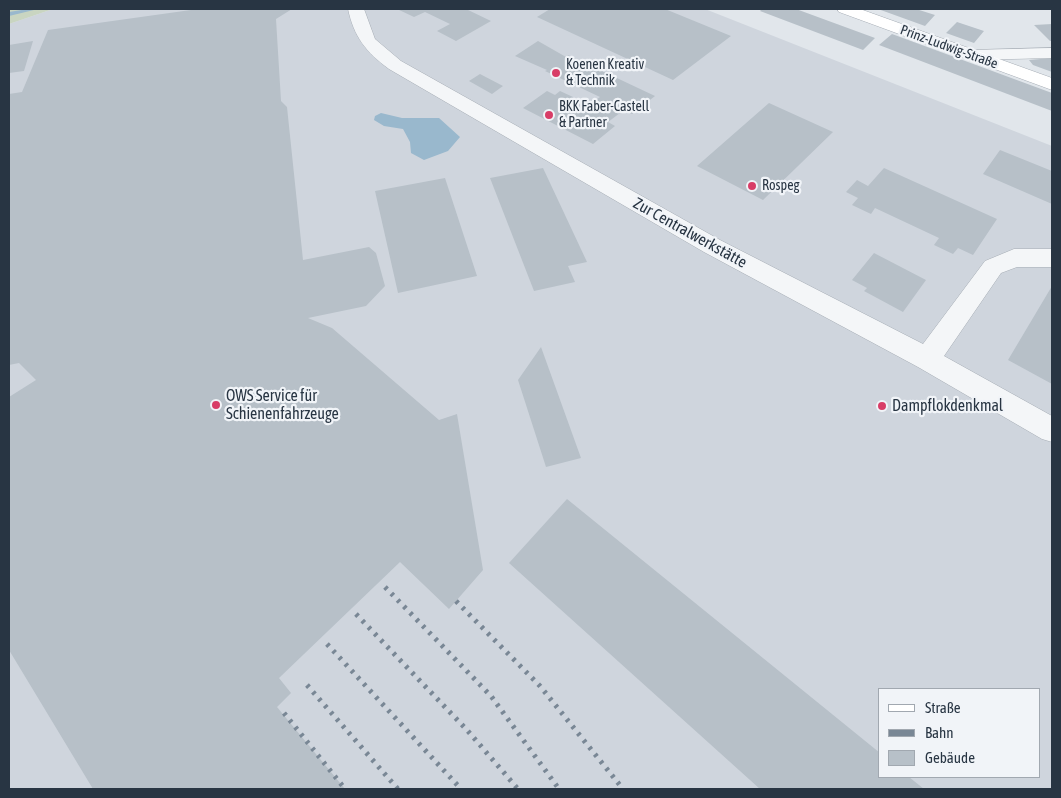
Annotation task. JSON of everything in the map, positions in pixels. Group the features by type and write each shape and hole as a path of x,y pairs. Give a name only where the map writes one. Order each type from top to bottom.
{"main road":[{"name":"Prinz-Ludwig-Straße","path":"845,9 1052,84"}],"street":[{"name":"Zur Centralwerkstätte","path":"356,9 360,30 371,48 395,64 712,246 927,359 1052,430"},
{"path":"972,55 1052,53"},
{"path":"927,359 993,267 1014,258 1052,258"}],"shaded area":[{"path":"53,9 705,9 1052,146 1052,789 9,789 9,24"}],"green space":[{"path":"9,9 53,9 9,24"}],"water":[{"path":"381,113 402,118 439,118 460,137 448,151 424,160 411,153 410,142 403,129 384,126 374,120 375,116"}],"building":[{"name":"OWS Service für Schienenfahrzeuge","path":"198,9 292,9 276,19 281,101 287,107 303,260 369,247 376,253 385,286 366,306 308,318 332,328 439,420 457,414 483,570 449,609 400,562 279,678 291,693 277,707 345,789 93,789 9,650 9,397 36,380 19,363 9,365 9,94 22,92 48,30"},
{"path":"397,9 466,9 491,21 456,41 437,31 450,24 425,12 414,17"},
{"path":"550,9 665,9 731,36 673,80 537,17"},
{"path":"762,9 796,9 875,38 863,50 760,11"},
{"path":"878,9 916,9 935,15 925,26"},
{"path":"957,22 984,31 974,43 946,33"},
{"path":"1052,24 1052,41 1034,25"},
{"path":"892,34 1052,93 1052,111 879,45"},
{"path":"33,41 24,71 9,73 9,45"},
{"path":"538,41 566,57 568,55 655,96 632,114 624,110 608,122 615,126 593,144 523,108 547,91 555,95 560,91 573,97 568,101 584,109 600,97 515,56"},
{"path":"1052,58 1052,72 1033,65 1029,60"},
{"path":"480,74 503,86 492,94 469,81"},
{"path":"769,103 833,132 763,200 697,166"},
{"path":"1000,150 1052,171 1052,204 983,174"},
{"path":"543,168 587,262 568,266 575,282 534,291 490,178"},
{"path":"884,168 997,219 973,255 958,248 953,254 934,245 939,238 875,208 871,214 852,205 858,198 846,192 857,180 868,186"},
{"path":"445,178 477,276 398,293 375,191"},
{"path":"874,253 926,280 903,312 864,291 867,288 852,280"},
{"path":"1052,286 1052,384 1008,360"},
{"path":"541,347 581,458 546,467 518,380"},
{"path":"567,499 878,751 878,778 910,778 924,789 760,789 509,563"}],"waterway":[{"path":"9,14 35,9"}],"railway":[{"path":"385,587 491,696 559,789"},
{"path":"456,601 540,686 623,789"},
{"path":"356,614 467,730 518,789"},
{"path":"327,644 461,789"},
{"path":"307,685 398,789"},
{"path":"284,713 345,789"}],"place":[{"name":"Koenen Kreativ & Technik","path":"556,73"},
{"name":"BKK Faber-Castell & Partner","path":"549,115"},
{"name":"Rospeg","path":"752,186"},
{"name":"OWS Service für Schienenfahrzeuge","path":"216,405"},
{"name":"Dampflokdenkmal","path":"882,406"}]}
